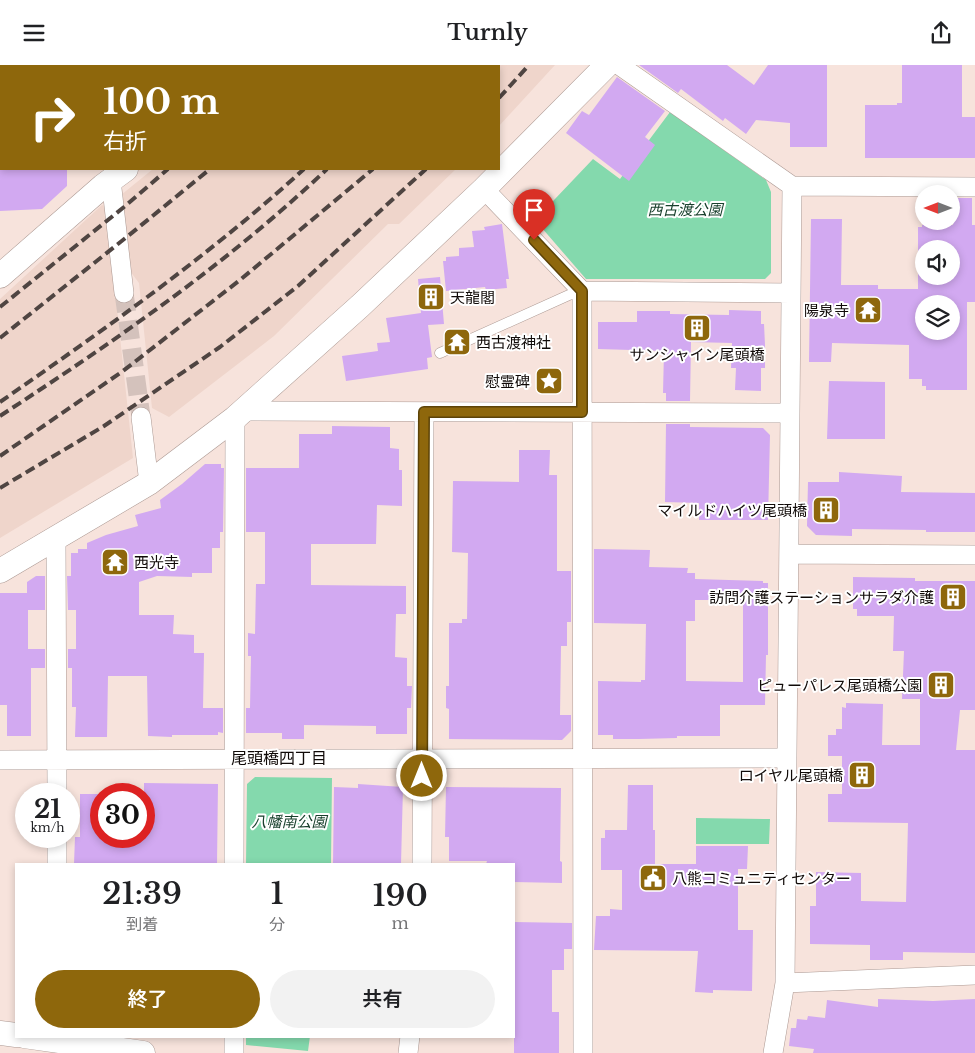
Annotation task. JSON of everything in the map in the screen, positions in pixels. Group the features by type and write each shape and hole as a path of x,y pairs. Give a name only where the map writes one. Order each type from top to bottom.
{"street":[{"path":"0,571 149,483 238,415 360,306 484,189 607,65"},
{"path":"619,65 792,185 975,187"},
{"path":"0,276 111,176"},
{"path":"111,176 124,293"},
{"path":"773,1053 785,983 792,185"},
{"path":"484,189 582,291 583,1053"},
{"path":"582,291 791,293"},
{"path":"238,415 424,412 790,413"},
{"path":"422,863 424,412"},
{"path":"234,863 238,415"},
{"path":"141,417 149,483"},
{"path":"56,537 57,783"},
{"path":"789,554 975,555"},
{"path":"0,760 787,758"},
{"path":"57,848 57,863"},
{"path":"785,983 975,975"},
{"path":"0,1033 15,1035"},
{"path":"234,1038 234,1053"},
{"path":"408,1053 410,1038"},
{"path":"57,1039 143,1053"}],"lane":[{"path":"440,353 569,295 582,291"}],"shaded area":[{"path":"500,65 555,65 500,125"},
{"path":"152,170 455,170 399,224 388,224 274,336 169,417 152,408 139,283 127,267 121,195"},
{"path":"102,205 112,209 115,290 133,458 0,538 0,299"}],"green space":[{"name":"西古渡公園","path":"670,112 766,180 771,192 771,273 765,279 586,279 535,220 593,159 620,179"},
{"name":"八幡南公園","path":"255,777 332,778 331,863 246,863 247,784"},
{"path":"696,818 770,819 769,844 696,844"},
{"path":"246,1038 310,1038 308,1051 246,1045"}],"building":[{"path":"639,65 727,65 754,85 768,65 827,65 827,147 790,147 790,123 756,120 746,134 725,118 723,121 681,89 678,93"},
{"path":"902,65 962,65 962,117 975,117 975,158 865,158 865,105 897,105 897,103 902,103"},
{"path":"617,77 665,111 645,137 655,145 629,181 566,133 582,111 589,115"},
{"path":"0,170 67,170 67,186 42,209 0,211"},
{"path":"960,198 972,198 972,225 975,225 975,302 967,302 967,390 926,390 926,386 922,386 922,379 909,379 909,345 832,343 831,362 809,362 811,219 842,219 841,285 878,285 878,289 918,289 918,285 960,285 960,240 918,240 918,230 960,230"},
{"path":"502,224 509,279 506,279 507,288 486,290 485,287 446,291 443,261 446,261 446,257 459,256 459,248 474,247 472,231 485,230 484,227"},
{"path":"440,277 444,324 428,325 432,357 427,358 428,369 346,381 342,356 378,351 377,343 390,342 386,318 421,313 418,279"},
{"path":"729,310 761,311 761,324 764,324 765,368 761,368 761,391 735,390 736,368 731,368 732,343 691,342 690,401 666,401 666,393 663,393 664,351 598,349 598,322 637,322 637,311 670,311 670,314 729,315"},
{"path":"829,381 885,382 885,439 827,439"},
{"path":"666,424 690,424 690,427 763,428 770,435 768,520 699,520 699,503 665,502"},
{"path":"332,426 390,427 390,448 399,449 399,470 402,470 402,506 377,505 376,544 311,544 311,585 406,586 406,614 396,614 395,657 407,658 407,686 412,686 411,708 407,708 407,734 376,734 376,726 304,725 304,739 282,739 282,733 246,733 246,708 250,708 251,656 248,656 248,633 255,634 256,584 265,584 265,532 246,532 246,468 299,468 299,434 332,434"},
{"path":"519,450 550,450 549,475 557,475 557,571 571,571 571,622 567,622 567,646 561,646 560,715 571,715 571,731 562,740 449,739 449,709 446,708 446,686 449,686 449,623 462,623 462,619 467,619 468,553 452,552 453,481 519,482"},
{"path":"205,464 221,464 221,468 224,468 223,532 220,532 220,548 212,548 212,573 192,573 192,577 157,576 139,582 139,615 174,615 173,634 194,635 194,653 204,653 203,708 223,708 223,733 218,732 218,735 172,735 172,737 148,736 147,676 108,676 107,737 75,737 76,707 72,707 72,668 68,668 68,649 76,649 76,610 68,610 67,576 71,576 71,553 78,553 78,549 87,549 87,543 106,535 138,526 135,515 161,508 160,500"},
{"path":"839,472 902,476 901,492 975,493 975,532 852,529 852,536 816,535 807,526 808,482 839,482"},
{"path":"594,549 650,550 649,567 688,568 687,573 695,573 695,579 763,581 763,583 768,583 768,655 766,655 765,705 720,705 720,736 613,739 613,735 598,735 598,681 641,682 641,680 645,680 646,624 594,623","holes":["695,600 743,600 743,682 686,681 686,621 695,621"]},
{"path":"36,576 45,576 45,610 28,610 28,649 45,649 45,668 31,668 31,736 7,736 7,705 0,705 0,593 27,593 27,582"},
{"path":"853,577 915,578 915,581 975,581 975,710 960,710 956,750 975,750 975,953 903,952 903,960 870,960 870,945 810,944 810,906 816,906 816,872 861,873 861,901 906,902 908,823 828,822 828,794 842,794 842,756 828,756 828,735 836,735 836,729 842,729 842,707 846,708 846,703 883,704 882,745 920,745 920,699 902,699 904,651 893,651 894,616 857,616 857,609 853,609"},
{"path":"155,783 218,784 217,863 74,863 75,848 80,848 80,794 90,794 90,848 155,848"},
{"path":"358,784 403,787 401,863 333,863 334,787 358,788"},
{"path":"628,785 653,785 655,864 696,864 696,846 748,846 747,869 738,869 738,930 753,930 752,991 713,990 713,993 695,992 698,951 594,950 596,916 610,916 610,909 622,910 622,870 601,870 601,838 605,838 605,830 627,830"},
{"path":"446,787 561,788 560,861 562,862 562,883 515,882 515,863 449,861 449,837 445,837"},
{"path":"515,922 572,923 572,949 564,949 564,970 552,970 552,1012 559,1012 559,1053 514,1053"},
{"path":"878,999 933,1001 975,999 975,1053 813,1053 814,1049 789,1046 791,1028 796,1028 797,1019 807,1020 808,1016 825,1018 827,1000 878,1007"}],"tunnel":[{"path":"124,293 141,417"}],"railway":[{"path":"500,97 529,65"},
{"path":"0,307 167,170"},
{"path":"0,338 209,170"},
{"path":"0,402 118,319 194,261 303,170"},
{"path":"0,416 170,300 250,237 326,170"},
{"path":"0,456 123,371 240,280 372,170"},
{"path":"0,488 104,426 220,347 298,286 425,170"}],"place":[{"name":"天龍閣","path":"431,297"},
{"name":"陽泉寺","path":"868,310"},
{"name":"サンシャイン尾頭橋","path":"697,328"},
{"name":"西古渡神社","path":"457,342"},
{"name":"慰霊碑","path":"549,381"},
{"name":"マイルドハイツ尾頭橋","path":"826,510"},
{"name":"西光寺","path":"115,562"},
{"name":"訪問介護ステーションサラダ介護","path":"953,597"},
{"name":"ピューパレス尾頭橋公園","path":"941,685"},
{"name":"ロイヤル尾頭橋","path":"862,775"},
{"name":"八熊コミュニティセンター","path":"653,878"}],"district":[{"name":"尾頭橋四丁目","path":"279,758"}],"route":[{"path":"422,776 424,412 582,412 582,291 534,240"}]}
